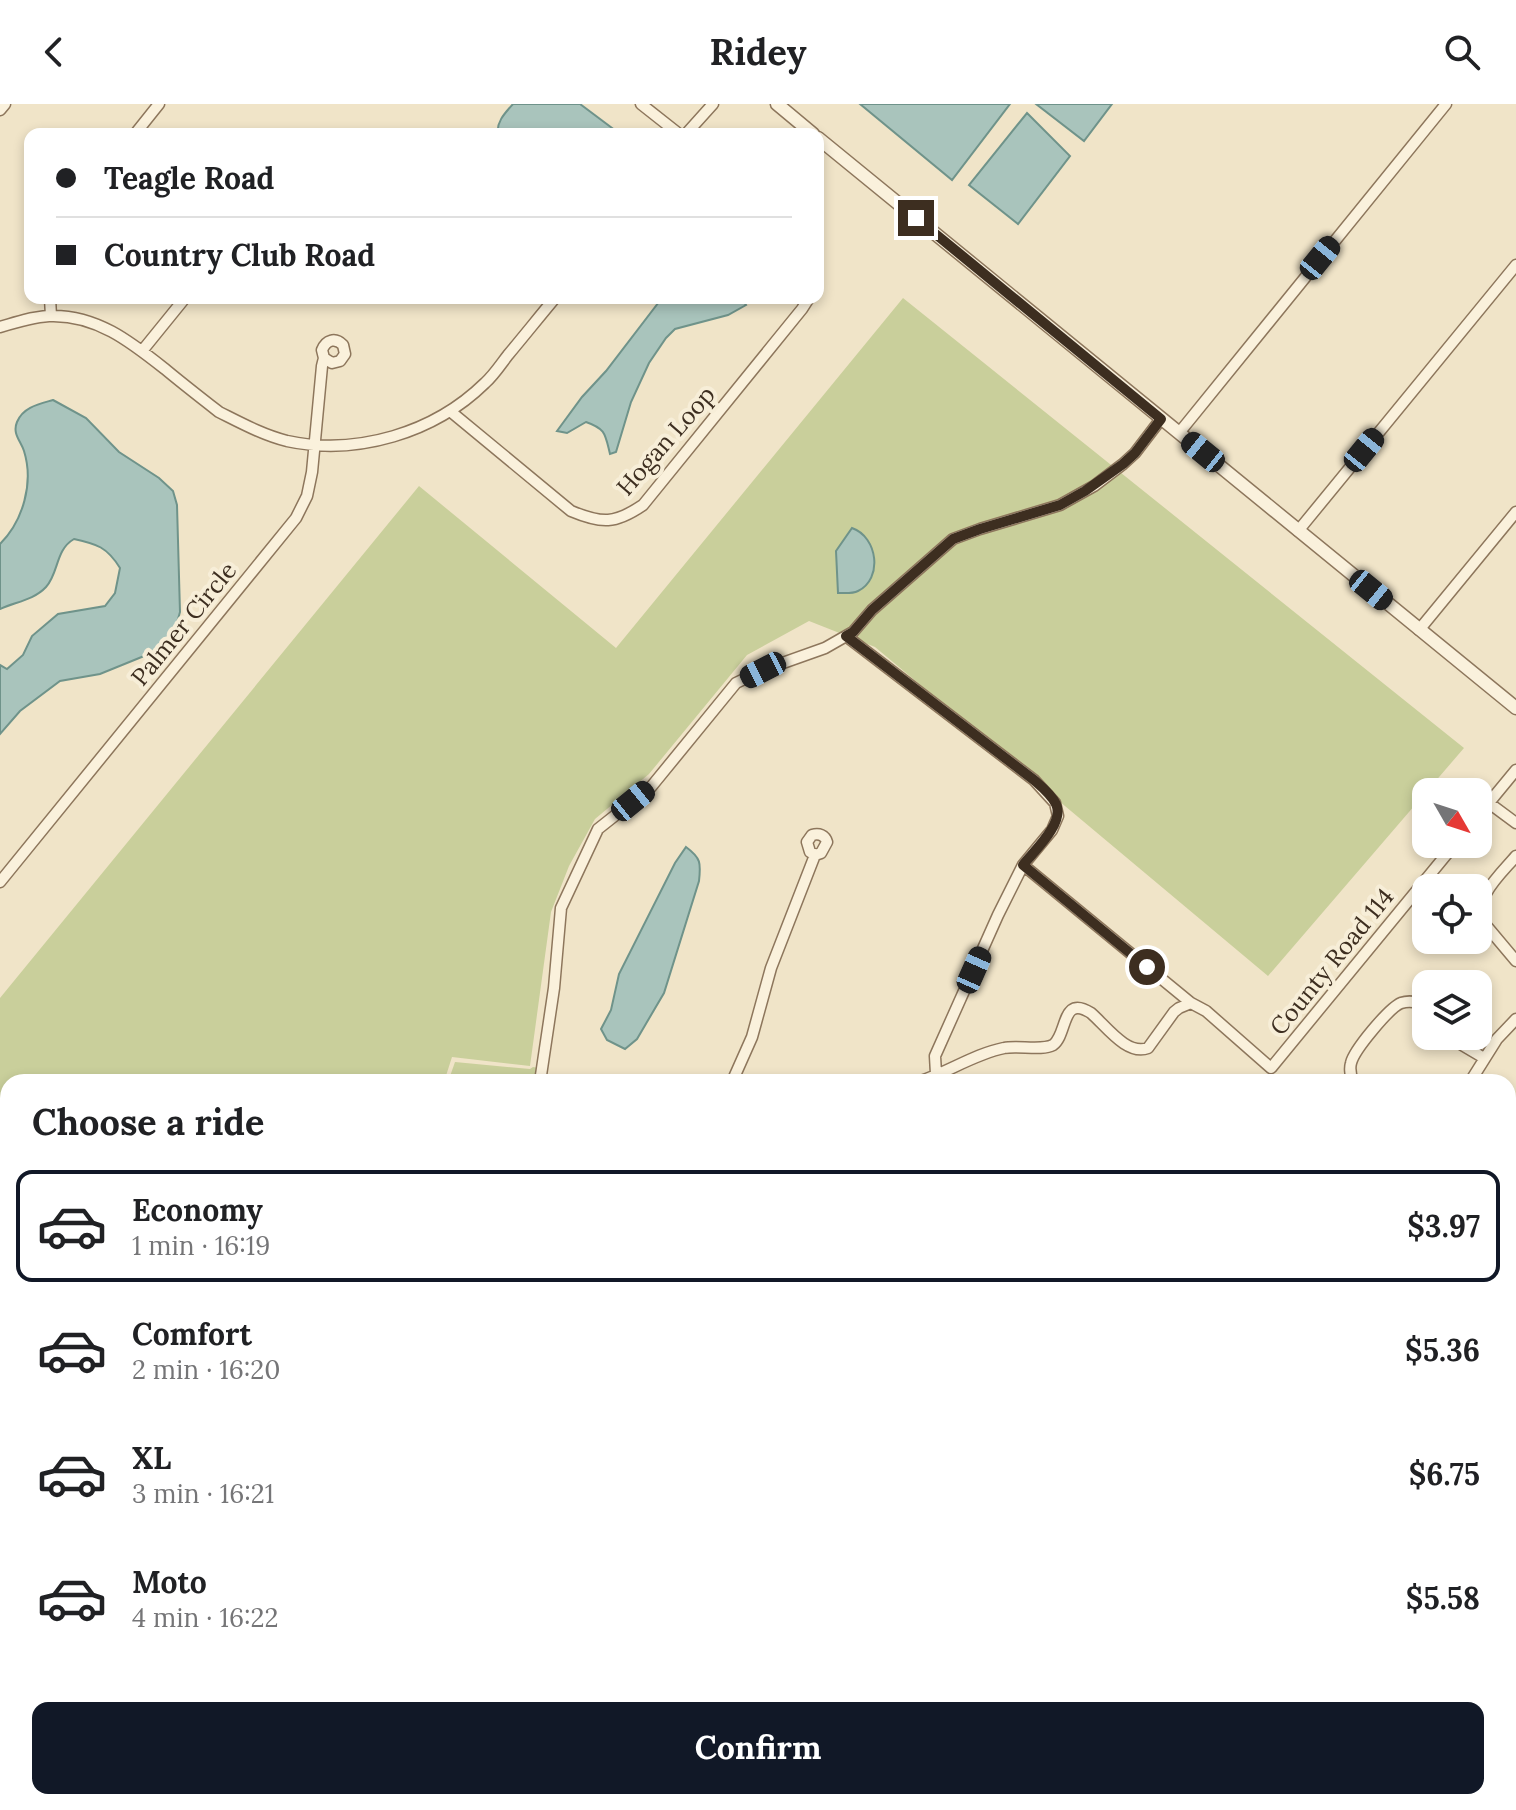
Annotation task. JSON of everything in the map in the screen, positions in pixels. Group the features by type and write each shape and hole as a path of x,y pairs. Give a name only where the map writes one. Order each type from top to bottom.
{"street":[{"path":"0,110 5,104"},
{"path":"140,128 159,104"},
{"path":"641,104 671,128"},
{"path":"691,128 713,104"},
{"path":"777,104 806,128"},
{"path":"1179,433 1446,104"},
{"path":"824,143 1516,708"},
{"path":"1298,531 1516,265"},
{"path":"50,304 51,316"},
{"path":"142,351 180,304"},
{"path":"0,327 51,316 77,318 103,326 142,351 219,412 263,433 315,444 363,444 405,433 450,411 486,382 550,304"},
{"name":"Hogan Loop","path":"450,411 571,511 590,519 609,520 626,516 643,505 805,304"},
{"name":"Palmer Circle","path":"0,882 296,518 307,496 312,472 324,358"},
{"path":"541,1074 554,988 561,908 598,829 651,787 736,683 825,648 853,632 872,610 953,539 1060,505 1085,491 1135,453 1161,419"},
{"path":"1419,630 1516,512"},
{"path":"846,636 1034,780 1057,807 1058,816 1052,830 1023,865 963,993 935,1056 936,1074 1000,1049 1021,1046 1045,1048 1053,1044 1072,1009 1077,1008 1091,1013 1131,1048 1144,1050 1174,1012 1191,1003"},
{"path":"1492,799 1516,770"},
{"path":"1492,805 1516,823"},
{"path":"736,1074 752,1037 771,968 815,855"},
{"path":"1516,856 1487,891 1481,909 1484,923 1516,961"},
{"name":"County Road 114","path":"1191,1003 1206,1011 1271,1068 1444,858"},
{"path":"1023,865 1191,1003"},
{"path":"1351,1074 1355,1054 1390,1010 1412,1002"},
{"path":"1475,1074 1497,1039 1516,1019"},
{"path":"1470,1050 1484,1058"}],"green space":[{"path":"903,298 1464,748 1438,778 1412,778 1412,808 1268,976 875,647 809,621 747,655 649,774 595,819 569,866 551,912 530,1066 452,1057 447,1074 0,1074 0,998 419,486 616,648"},
{"path":"455,1062 539,1068 538,1074 451,1074"}],"water":[{"path":"513,104 580,104 612,128 498,128 504,114"},
{"path":"860,104 1010,104 952,180"},
{"path":"1036,104 1112,104 1084,141"},
{"path":"1027,113 1070,156 1018,224 969,185"},
{"path":"657,304 746,305 728,315 675,329 666,338 649,363 631,402 616,452 610,454 604,433 586,422 567,433 557,431"},
{"path":"53,400 86,418 119,452 173,491 177,505 180,612 175,630 161,647 100,674 60,681 20,711 0,734 0,665 7,669 23,655 32,636 58,614 105,606 115,593 120,568 111,555 101,548 74,539 63,549 46,587 30,598 0,609 0,544 15,524 27,488 27,463 16,426 27,410"},
{"path":"852,528 861,533 872,549 874,568 866,585 858,591 838,593 836,551"},
{"path":"686,847 699,861 699,881 664,993 637,1039 625,1049 607,1040 601,1029 611,1010 619,974"}],"route":[{"path":"916,218 1161,419 1135,453 1094,486 1060,505 953,539 846,636 1034,780 1050,796 1057,807 1058,816 1052,830 1023,865 1147,967"}]}
